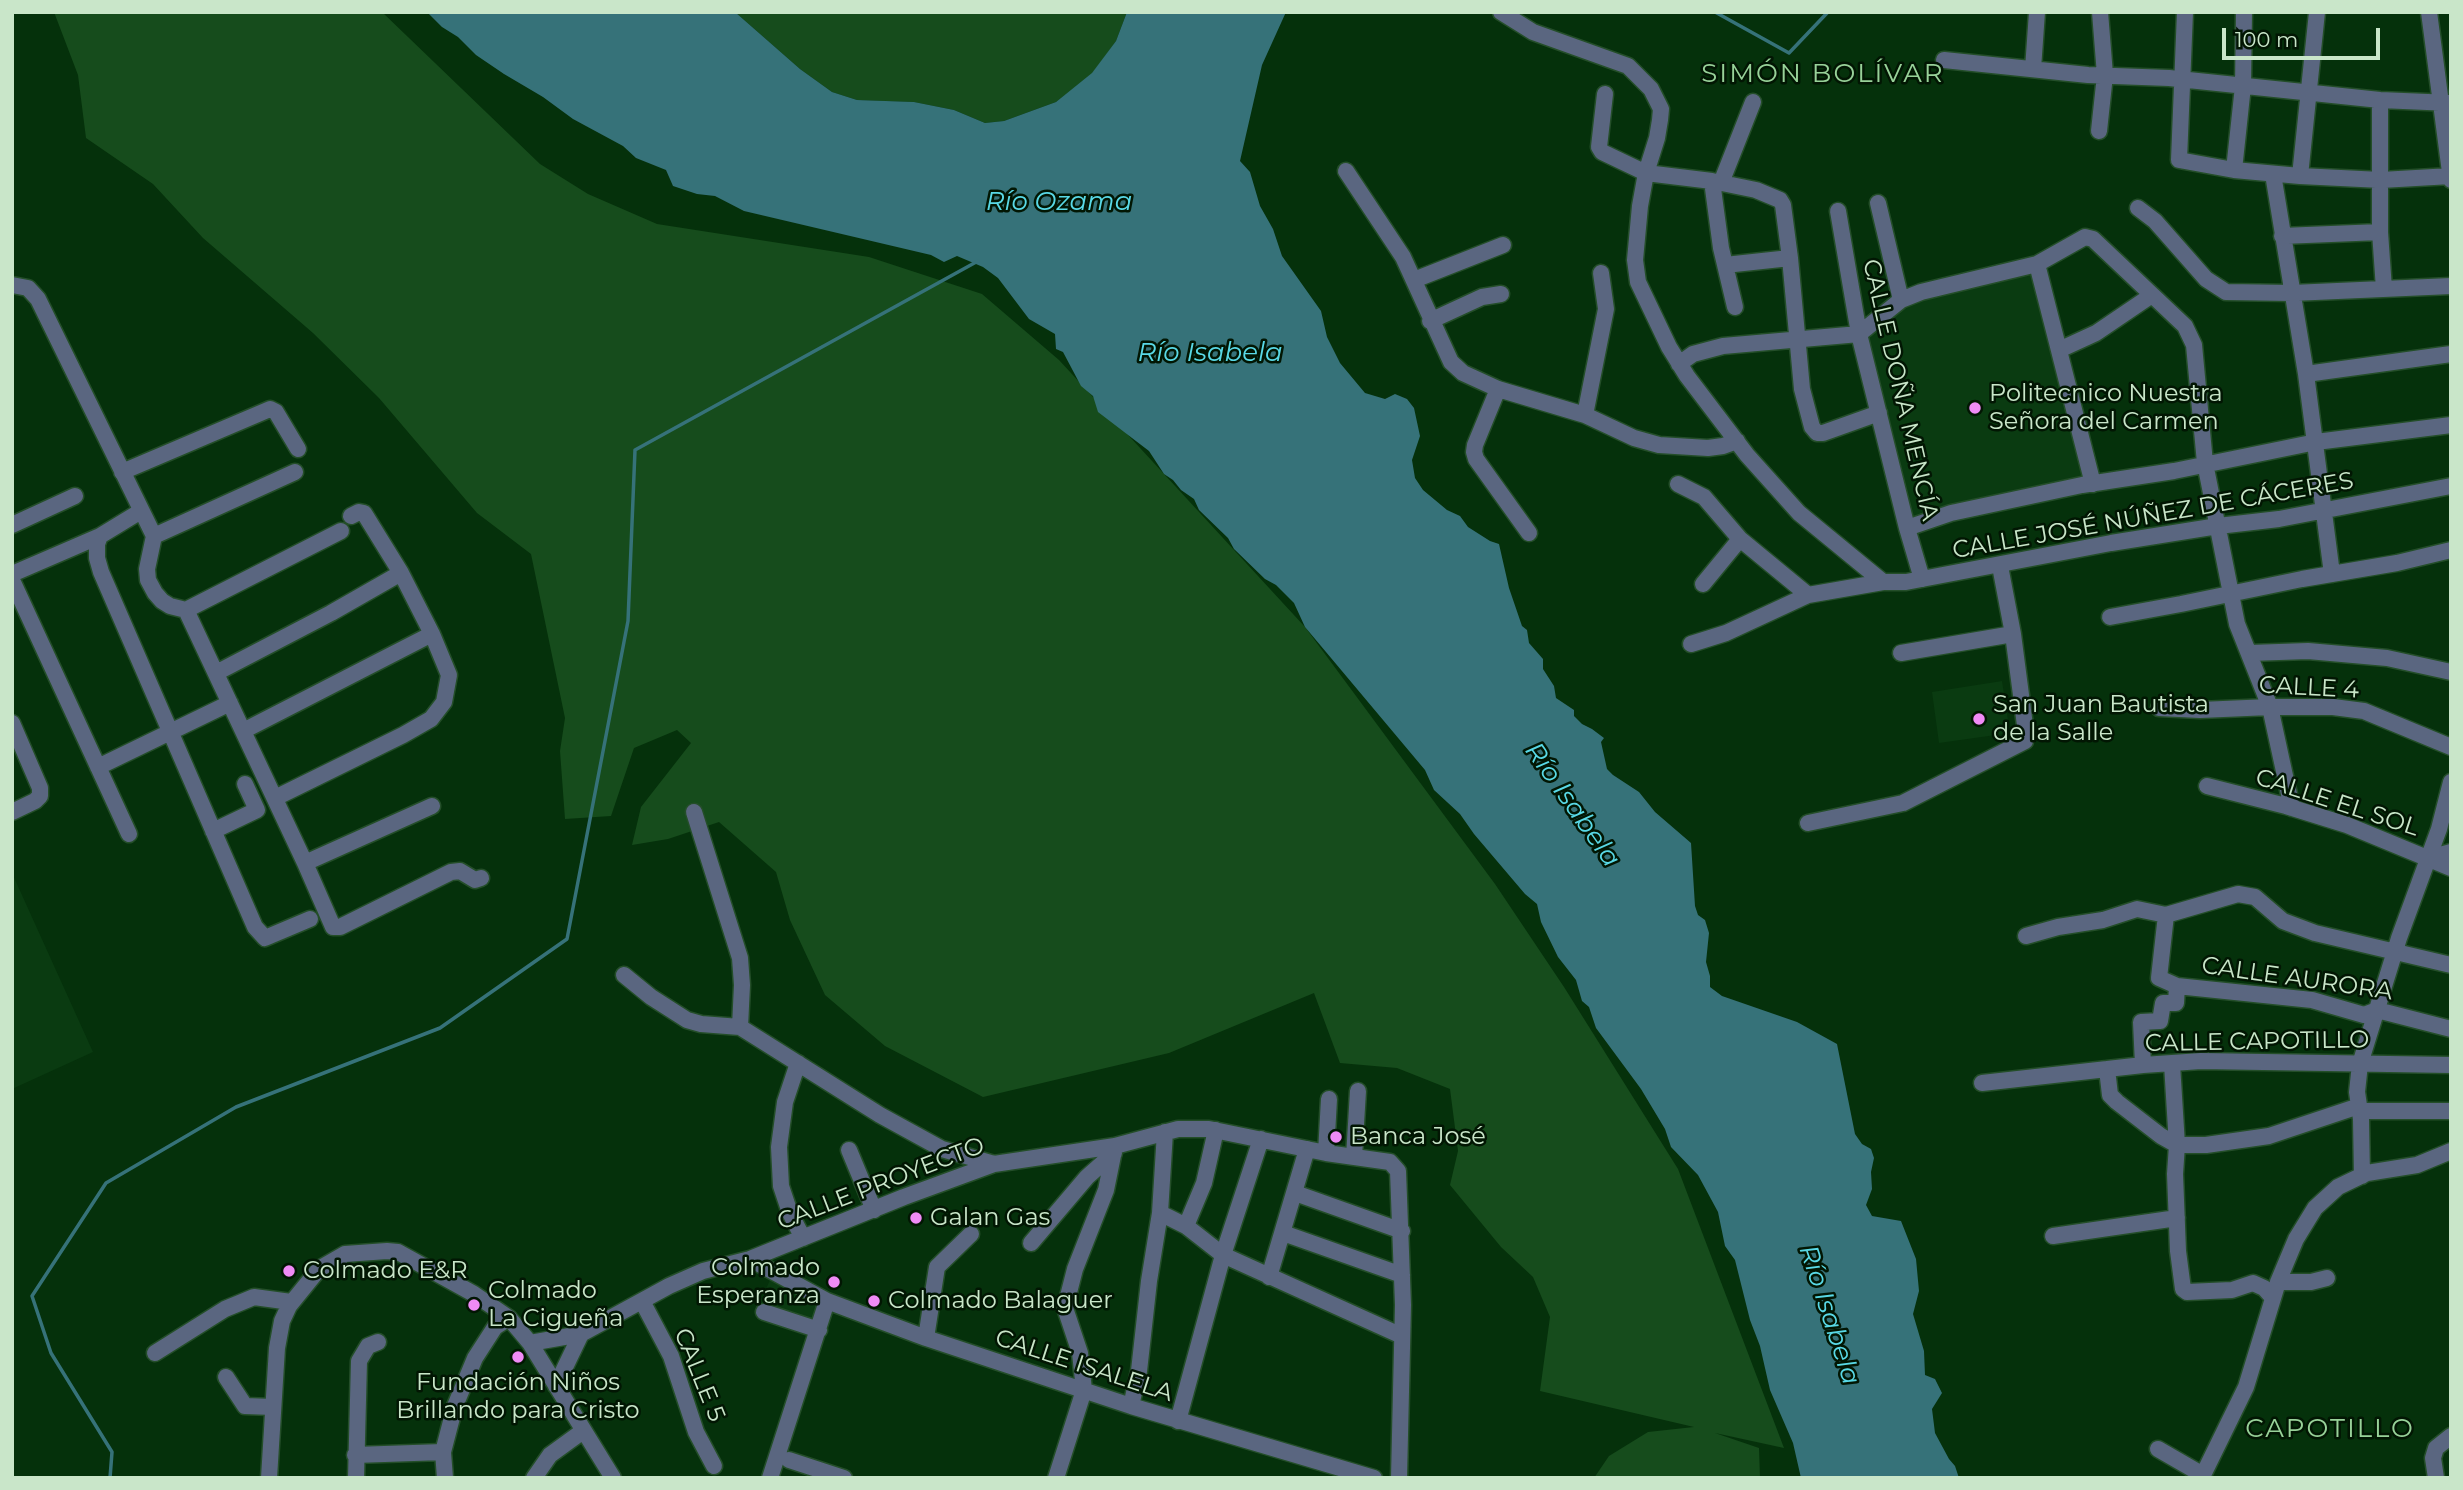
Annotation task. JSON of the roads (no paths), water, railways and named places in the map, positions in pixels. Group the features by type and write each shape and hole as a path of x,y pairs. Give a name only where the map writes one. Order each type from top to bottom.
{"street":[{"path":"1501,12 1533,32 1628,66 1651,89 1661,109 1659,129 1640,206 1636,271 1669,347 1737,441 1799,513 1883,582"},
{"path":"2033,69 2037,12"},
{"path":"2099,131 2105,75 2100,12"},
{"path":"2185,12 2179,160 2273,174 2381,180 2450,177 2445,102 2429,12"},
{"path":"2234,170 2242,86 2244,12"},
{"path":"2300,176 2318,12"},
{"path":"1944,60 2380,100 2445,102"},
{"path":"1605,94 1600,150 1646,173 1716,182 1774,197 1783,205 1799,338 1802,389 1812,427 1817,433 1823,433 1879,413"},
{"path":"2380,100 2380,232 2384,289"},
{"path":"1735,307 1725,265 1716,182 1753,102"},
{"path":"1346,172 1403,257 1451,362 1463,373 1498,389 1585,415 1634,438 1659,445 1708,448 1737,441"},
{"path":"2273,174 2306,374 2326,511 2332,574"},
{"path":"1878,203 1901,300"},
{"path":"2138,208 2155,222 2206,279 2217,288 2237,294 2451,286"},
{"name":"CALLE DOÑA MENCÍA","path":"1838,211 1859,334 1922,579"},
{"path":"2282,236 2380,232"},
{"path":"1679,364 1693,354 1714,348 1859,334 1901,300 1921,292 2037,264 2089,237 2185,326 2194,345 2205,463 2237,624 2270,707 2292,808"},
{"path":"1414,280 1503,245"},
{"path":"1725,265 1790,258"},
{"path":"2037,264 2092,484"},
{"path":"1585,415 1605,309 1601,273"},
{"path":"16,285 34,293 38,299 141,511 153,537 147,569 148,580 162,601 186,610 341,531"},
{"path":"1430,321 1482,298 1501,294"},
{"path":"2059,350 2096,333 2152,295"},
{"path":"2306,374 2451,354"},
{"path":"1498,389 1474,452 1476,459 1530,533"},
{"path":"121,472 270,409 276,412 298,449"},
{"path":"1907,527 1951,513 2092,484 2316,442 2451,425"},
{"path":"153,537 295,472"},
{"path":"1678,484 1704,497 1740,538 1808,594"},
{"name":"CALLE JOSÉ NÚÑEZ DE CÁCERES","path":"1691,644 1726,633 1808,594 1883,582 1922,579 2111,543 2326,511 2451,486"},
{"path":"12,525 75,496"},
{"path":"129,834 12,577 100,536 141,511"},
{"path":"275,798 403,735 431,719 444,702 449,675 432,634 401,573 364,513 351,516"},
{"path":"100,536 97,558 101,572 260,935 265,938 274,937 310,919"},
{"path":"1703,584 1740,538"},
{"path":"2110,617 2397,563 2451,550"},
{"path":"1808,823 1903,803 2025,741 2013,634 2000,565"},
{"path":"216,673 401,573"},
{"path":"186,610 333,927 337,928 451,872 460,871 475,880 481,878"},
{"path":"243,731 432,634"},
{"path":"1900,653 2013,634"},
{"path":"2250,653 2308,651 2374,657 2451,672"},
{"path":"98,767 230,703"},
{"name":"CALLE 4","path":"2159,708 2200,710 2333,707 2364,711 2451,747"},
{"path":"12,723 40,788 40,796 36,802 12,812"},
{"path":"2362,1175 2357,1092 2360,1064 2395,951 2440,829 2451,782"},
{"path":"213,831 257,810 246,784"},
{"name":"CALLE EL SOL","path":"2207,786 2347,825 2451,868"},
{"path":"305,863 432,806"},
{"path":"694,812 740,958 740,1027"},
{"path":"2429,858 2451,852"},
{"path":"2026,936 2058,927 2103,920 2137,909 2166,915 2238,894 2255,897 2283,921 2315,933 2451,965"},
{"name":"CALLE AURORA","path":"2166,915 2159,978 2177,986 2312,1000 2364,1015 2377,1010 2451,1029"},
{"path":"624,975 651,997 687,1020 701,1024 740,1027 880,1115 942,1149 994,1164"},
{"path":"2143,1065 2141,1022 2160,1021 2163,1003 2176,1003 2177,986"},
{"name":"CALLE CAPOTILLO","path":"1982,1083 2201,1061 2451,1065"},
{"path":"798,1063 785,1102 779,1147 781,1186 790,1213 803,1238"},
{"path":"2172,1064 2177,1145 2177,1218 2185,1291 2232,1290 2253,1283 2275,1290 2327,1278"},
{"path":"2107,1069 2110,1095 2161,1136 2177,1145 2206,1145 2269,1136 2360,1109 2451,1111"},
{"path":"1353,1157 1358,1091"},
{"path":"1326,1153 1329,1100"},
{"name":"CALLE PROYECTO","path":"530,1343 581,1334 669,1286 703,1271 750,1259 994,1164 1115,1150 1178,1129 1216,1130 1326,1153 1390,1163 1398,1171 1402,1231"},
{"path":"1186,1226 1204,1183 1216,1130"},
{"path":"1131,1406 1139,1371 1160,1213 1165,1132"},
{"path":"1178,1421 1223,1255 1261,1139"},
{"path":"1269,1277 1307,1149"},
{"path":"849,1150 874,1210"},
{"path":"1031,1243 1087,1177 1115,1150"},
{"path":"1056,1478 1084,1390 1080,1353 1065,1308 1074,1269 1106,1190 1115,1150"},
{"path":"2158,1450 2203,1475 2246,1388 2275,1290 2296,1239 2315,1208 2338,1188 2362,1175 2417,1165 2450,1155"},
{"path":"1295,1194 1402,1231 1399,1478"},
{"path":"1160,1213 1186,1226 1223,1255 1402,1336"},
{"path":"2053,1236 2177,1218"},
{"path":"1283,1233 1402,1275"},
{"path":"926,1338 937,1268 971,1234"},
{"path":"269,1478 277,1348 282,1321 291,1302 319,1269 345,1254 387,1251 398,1252 509,1318 530,1343 613,1478"},
{"name":"CALLE ISALELA","path":"750,1259 827,1301 926,1338 1178,1421 1374,1478"},
{"path":"155,1353 225,1309 254,1297 291,1302"},
{"name":"CALLE 5","path":"642,1301 671,1356 696,1432 714,1466"},
{"path":"771,1478 827,1301"},
{"path":"765,1312 819,1330"},
{"path":"444,1478 443,1452 455,1406 475,1358 495,1327 509,1318"},
{"path":"556,1386 581,1334"},
{"path":"356,1478 359,1361 368,1346 378,1342"},
{"path":"226,1377 244,1406 273,1407"},
{"path":"534,1478 550,1455 583,1431"},
{"path":"2436,1478 2433,1458 2436,1448 2451,1436"},
{"path":"355,1455 443,1452"},
{"path":"2433,1458 2451,1468"},
{"path":"789,1460 844,1478"}],"water":[{"name":"Río Isabela","path":"427,12 735,12 800,69 832,92 857,100 914,102 954,110 985,123 1004,121 1056,102 1092,73 1116,41 1127,12 1286,12 1262,65 1240,161 1250,172 1260,206 1273,229 1282,256 1321,311 1327,337 1340,363 1365,393 1385,399 1395,394 1407,399 1414,408 1420,436 1412,460 1415,478 1423,490 1447,510 1460,516 1468,527 1499,544 1509,588 1522,626 1527,630 1529,643 1543,659 1543,669 1554,686 1556,698 1574,710 1574,716 1582,724 1604,738 1601,742 1607,769 1639,792 1655,812 1691,843 1695,906 1698,915 1705,920 1709,933 1706,962 1710,987 1722,996 1797,1022 1837,1044 1855,1134 1862,1144 1871,1149 1874,1158 1872,1189 1866,1205 1872,1216 1901,1221 1916,1259 1919,1291 1913,1314 1924,1351 1925,1375 1935,1379 1942,1393 1932,1409 1935,1433 1955,1466 1959,1478 1801,1478 1793,1443 1770,1390 1735,1260 1725,1246 1718,1212 1698,1175 1671,1147 1665,1129 1641,1089 1596,1028 1589,1007 1582,1001 1576,980 1558,957 1541,922 1537,904 1525,894 1460,814 1434,790 1425,770 1305,627 1294,603 1234,549 1228,538 1199,510 1194,499 1164,474 1149,451 1098,412 1093,396 1081,386 1063,352 1056,349 1055,334 1029,319 998,278 983,267 957,256 944,262 931,255 744,211 715,196 697,194 673,186 666,170 636,158 623,146 573,119 504,74 476,55"}],"waterway":[{"path":"1715,12 1789,53 1828,12"},
{"path":"110,1478 112,1452 51,1353 32,1296 106,1183 236,1107 440,1028 567,939 628,621 635,450 978,261"}],"place":[{"name":"Politecnico Nuestra Señora del Carmen","path":"1975,408"},
{"name":"San Juan Bautista de la Salle","path":"1979,719"},
{"name":"Banca José","path":"1336,1137"},
{"name":"Galan Gas","path":"916,1218"},
{"name":"Colmado E&R","path":"289,1271"},
{"name":"Colmado Esperanza","path":"834,1282"},
{"name":"Colmado Balaguer","path":"874,1301"},
{"name":"Colmado La Cigueña","path":"474,1305"},
{"name":"Fundación Niños Brillando para Cristo","path":"518,1357"}],"district":[{"name":"SIMÓN BOLÍVAR","path":"1823,74"},
{"name":"CAPOTILLO","path":"2330,1429"}],"water label":[{"name":"Río Ozama","path":"1059,202"}]}
